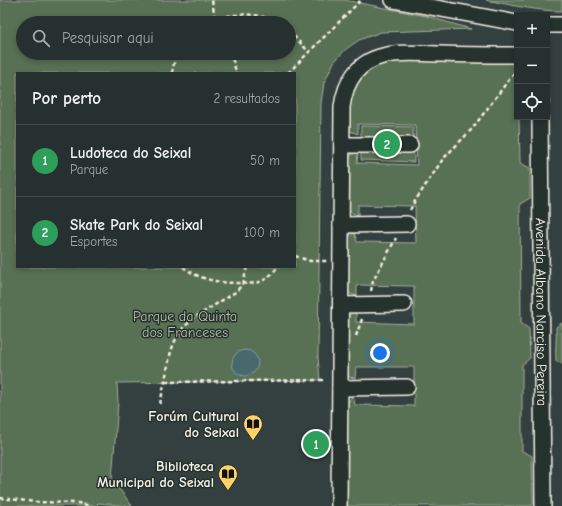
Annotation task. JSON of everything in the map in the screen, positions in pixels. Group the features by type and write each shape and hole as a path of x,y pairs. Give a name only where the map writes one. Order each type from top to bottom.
{"street":[{"path":"393,0 514,22"},
{"path":"550,25 562,25"},
{"path":"339,506 342,107 346,87 358,69 375,58 383,56 406,54 514,55"},
{"name":"Avenida Albano Narciso Pereira","path":"540,120 543,506"},
{"path":"342,145 410,145"},
{"path":"341,225 407,224"},
{"path":"341,305 404,304"},
{"path":"340,384 407,387"}],"path":[{"path":"212,0 215,16"},
{"path":"289,72 361,0"},
{"path":"225,16 248,14 258,16"},
{"path":"296,38 309,52"},
{"path":"172,72 175,60"},
{"path":"232,60 236,72"},
{"path":"296,256 310,261 341,262"},
{"path":"185,268 198,276 211,281 243,284 262,281 271,276 277,268"},
{"path":"160,404 171,351 183,328 194,318 237,291 243,284 247,268"},
{"path":"165,382 340,384"},
{"path":"0,498 36,502 78,503 91,506"}],"green space":[{"name":"Parque da Quinta dos Franceses","path":"0,0 344,0 426,16 471,29 381,32 359,40 346,49 334,62 324,83 321,103 318,357 320,380 117,383 118,403 112,479 132,506 98,503 97,506 0,506"},
{"path":"486,0 562,0 562,11 533,9"},
{"path":"385,61 514,62 514,120 519,120 520,163 530,168 530,198 520,204 521,323 529,329 530,358 522,365 522,451 532,456 532,506 346,505 347,404 353,395 355,405 414,406 414,367 356,367 355,378 349,377 347,371 347,319 352,312 356,313 356,322 414,324 414,286 357,285 357,296 350,294 347,287 348,239 354,232 357,242 416,243 415,206 358,205 358,216 352,214 349,208 348,162 352,154 358,153 357,163 417,165 415,125 358,124 358,134 350,131 349,105 351,91 364,71"},
{"path":"361,126 413,127 414,162 361,160"},
{"path":"562,323 562,364 556,361 556,327"}],"water":[{"path":"245,350 254,354 258,363 254,372 245,376 236,372 232,363 236,354"}],"place":[{"name":"Skate Park do Seixal","path":"387,144"},
{"name":"Forúm Cultural do Seixal","path":"253,441"},
{"name":"Ludoteca do Seixal","path":"316,444"},
{"name":"Biblioteca Municipal do Seixal","path":"228,491"}]}
